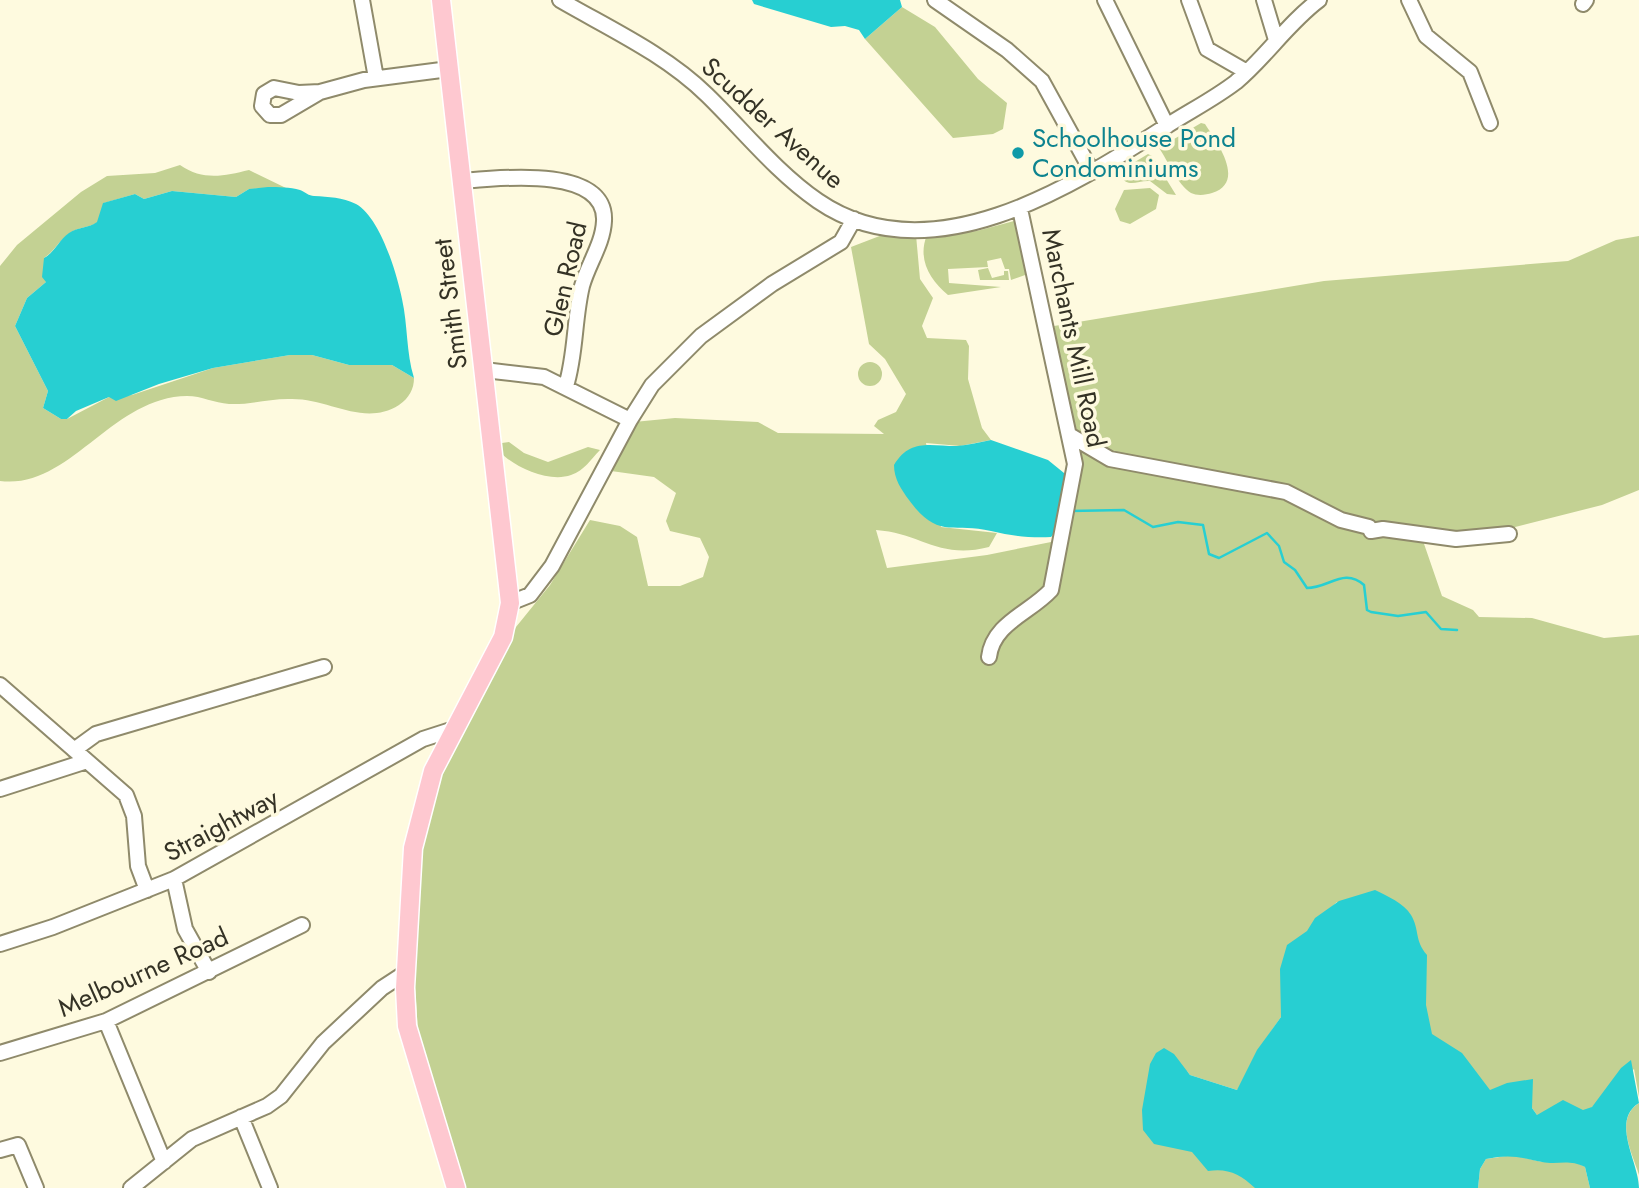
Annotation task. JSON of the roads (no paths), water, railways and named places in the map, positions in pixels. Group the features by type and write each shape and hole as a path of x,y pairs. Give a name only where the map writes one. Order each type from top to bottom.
{"main road":[{"name":"Smith Street","path":"441,0 510,603 503,637 433,771 417,826 405,973 407,1026 456,1188"}],"street":[{"path":"362,0 376,78"},
{"name":"Scudder Avenue","path":"560,0 677,70 810,195 854,219 880,225 923,229 977,222 1020,209 1092,172 1226,89 1247,72 1276,40 1319,0"},
{"path":"935,0 1007,50 1042,81 1092,172"},
{"path":"1105,0 1167,126"},
{"path":"1189,0 1207,49 1247,72"},
{"path":"1264,0 1276,40"},
{"path":"1409,0 1426,36 1470,72 1490,123"},
{"path":"320,92 376,78 449,69"},
{"name":"Glen Road","path":"462,181 513,177 577,185 589,189 602,206 602,235 582,286 566,386"},
{"name":"Marchants Mill Road","path":"989,657 990,645 998,632 1051,590 1075,464 1020,209"},
{"path":"510,603 530,595 552,565 630,420 652,385 687,348 772,284 841,242 854,219"},
{"path":"484,370 544,377 630,420"},
{"path":"1071,436 1110,459 1286,492 1341,520 1369,527 1371,531 1383,529 1456,539 1509,534"},
{"path":"1075,464 1093,449"},
{"path":"74,750 96,734 324,667"},
{"path":"0,685 111,779 130,800 138,866 147,890"},
{"name":"Straightway","path":"0,944 174,879 423,739 454,729"},
{"path":"0,789 87,761"},
{"path":"174,879 186,929 209,972"},
{"name":"Melbourne Road","path":"0,1054 106,1021 302,925"},
{"path":"131,1188 148,1183 163,1162 192,1139 268,1106 281,1096 323,1043 382,988 405,973"},
{"path":"106,1021 163,1162"},
{"path":"241,1117 270,1188"},
{"path":"0,1150 19,1146 36,1188"}],"water":[{"path":"752,0 900,0 902,7 865,39 859,30 845,26 831,27 754,4"},
{"path":"292,188 312,196 346,200 365,211 373,221 392,261 400,288 414,378 392,365 349,365 312,355 290,355 213,368 159,384 116,401 109,397 76,411 67,419 61,419 43,408 48,391 15,326 27,298 46,282 42,277 44,258 66,236 97,222 103,203 135,194 144,199 172,191 236,197 249,189"},
{"path":"991,440 1048,460 1064,473 1063,516 1051,537 1021,536 937,525 919,512 898,484 894,465 900,456 914,447 957,446"},
{"path":"1375,890 1400,903 1414,920 1420,945 1427,955 1426,1005 1432,1034 1462,1053 1490,1090 1507,1083 1533,1079 1532,1108 1537,1115 1563,1100 1583,1110 1592,1107 1621,1068 1631,1060 1639,1103 1631,1111 1626,1131 1639,1188 1590,1188 1585,1167 1508,1156 1486,1159 1480,1169 1478,1188 1255,1188 1233,1173 1222,1170 1208,1171 1192,1152 1154,1144 1143,1130 1142,1110 1150,1064 1156,1053 1164,1048 1174,1054 1190,1075 1237,1090 1257,1050 1281,1017 1280,969 1287,945 1307,931 1315,918 1339,901"}],"waterway":[{"path":"1070,511 1124,510 1153,527 1178,522 1203,525 1209,554 1219,558 1267,533 1279,546 1284,562 1295,570 1307,588 1350,578 1364,585 1367,610 1371,612 1398,616 1426,612 1441,629 1457,630"}],"place":[{"name":"Schoolhouse Pond Condominiums","path":"1018,153"}]}
